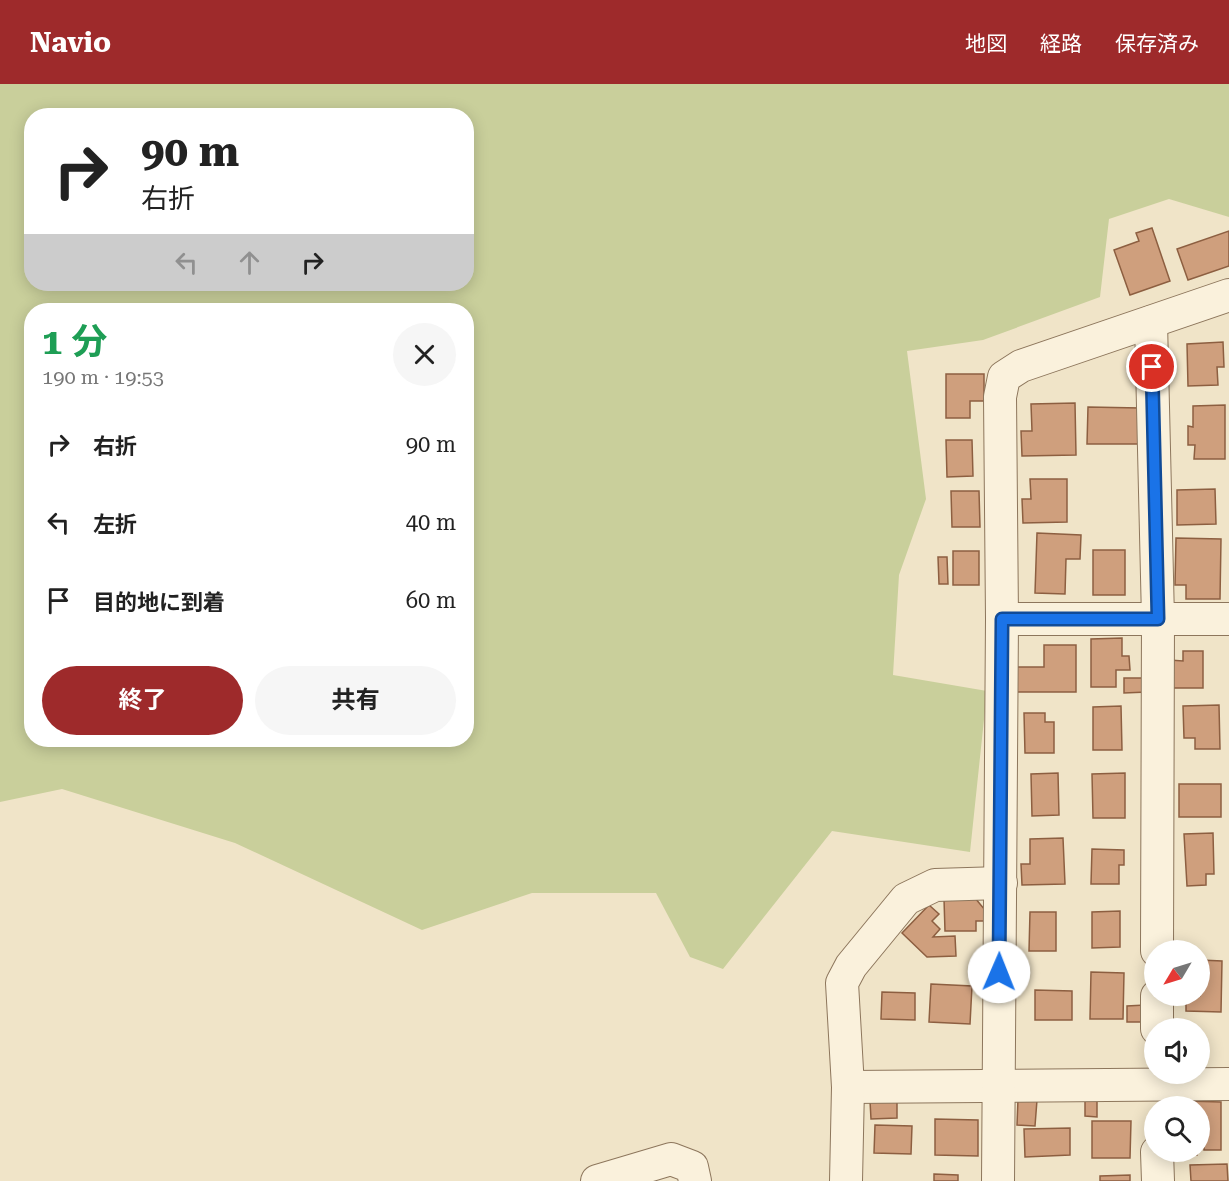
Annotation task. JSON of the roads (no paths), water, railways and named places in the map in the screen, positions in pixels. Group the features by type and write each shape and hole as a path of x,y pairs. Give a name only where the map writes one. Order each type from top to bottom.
{"street":[{"path":"998,1181 1002,619 1000,397 1004,377 1021,366 1229,295"},
{"path":"1151,322 1158,619 1157,940"},
{"path":"1002,619 1229,619"},
{"path":"846,1181 848,1087 843,984 851,966 906,899 935,885 1001,883"},
{"path":"848,1087 997,1084 1157,1088 1229,1084"},
{"path":"597,1181 671,1159 692,1167 695,1181"},
{"path":"1157,1162 1158,1181"}]}
